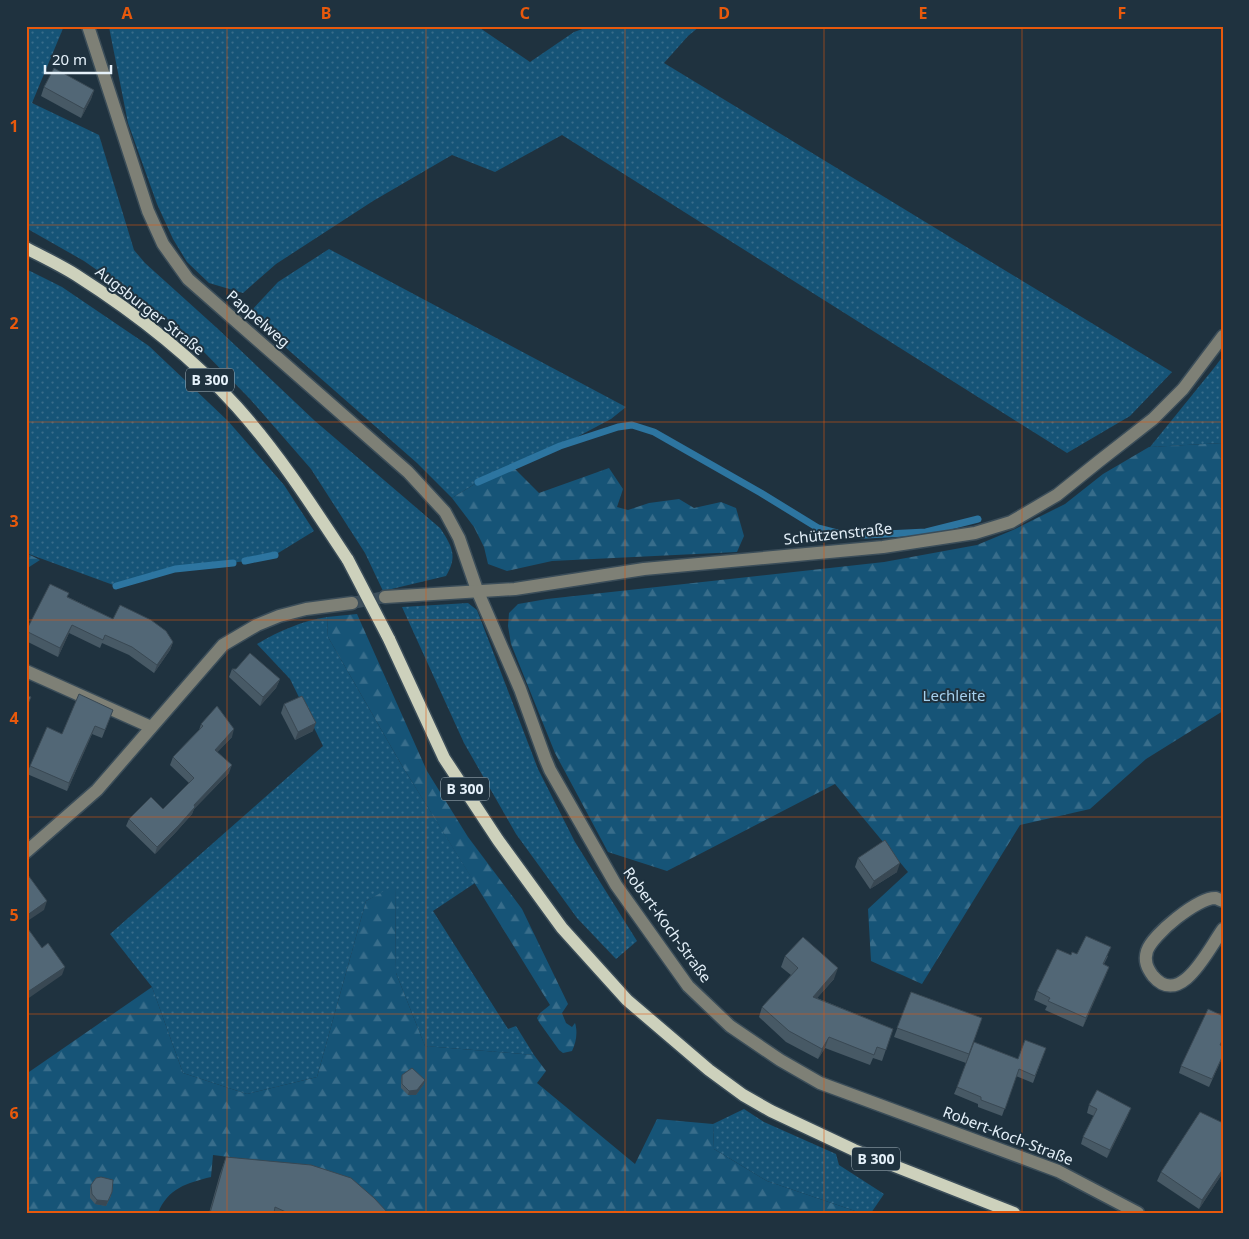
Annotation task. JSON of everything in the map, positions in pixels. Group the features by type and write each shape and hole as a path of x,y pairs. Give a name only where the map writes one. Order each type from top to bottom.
{"main road":[{"name":"Augsburger Straße","path":"26,248 75,274 132,314 194,365 236,407 293,476 348,560 389,639 444,758 498,840 562,928 627,1000 709,1070 743,1095 771,1111 854,1150 1014,1213"}],"street":[{"name":"Pappelweg","path":"88,26 148,211 163,244 188,280 408,472 445,512 459,538 477,590"},
{"name":"Schützenstraße","path":"385,597 515,589 644,569 883,547 975,533 1011,522 1056,495 1153,419 1183,389 1223,336"},
{"name":"Robert-Koch-Straße","path":"477,590 520,688 545,758 586,834 616,885 688,986 730,1026 780,1060 820,1083 1058,1171 1138,1213"},
{"path":"26,852 97,790 223,645 257,625 279,616 352,603"},
{"path":"26,671 151,727"},
{"path":"1223,901 1215,898 1202,902 1189,909 1163,930 1147,950 1146,960 1148,969 1155,978 1165,985 1179,984 1190,976 1223,929"}],"green space":[{"path":"26,26 64,26 32,103 99,135 134,250 145,263 315,421 440,528 448,540 453,557 446,576 383,591 365,553 311,469 250,399 202,350 173,323 84,261 26,228"},
{"path":"477,26 530,62 574,32 591,26 700,26 688,36 664,63 1172,372 1130,416 1067,453 562,135 495,172 452,155 373,201 276,264 243,293 209,283 187,262 173,239 157,204 128,123 109,27"},
{"path":"329,249 626,407 611,419 560,446 478,482 452,498 417,463 252,318 252,310 278,282"},
{"path":"26,269 62,287 149,346 228,421 284,485 314,531 275,555 256,560 175,569 116,586 26,553"},
{"path":"1223,356 1223,443 1150,447 1214,368"},
{"name":"Lechleite","path":"1223,443 1223,711 1146,759 1090,809 1020,825 922,984 871,961 868,909 908,872 835,784 667,871 608,852 555,753 511,644 508,626 509,613 518,604 547,599 884,562 977,545 1013,530 1065,504 1103,474 1149,447"},
{"path":"513,467 539,493 609,468 623,489 617,507 628,510 649,503 679,499 694,508 721,502 736,508 744,536 737,552 552,561 507,571 488,564 484,547 474,527 452,498 478,482"},
{"path":"26,553 40,560 26,569"},
{"path":"468,603 477,610 538,769 575,842 637,941 616,959 577,918 516,834 464,743 402,607"},
{"path":"357,614 427,771 468,837 522,909 568,1004 562,1013 566,1023 572,1027 575,1023 576,1037 572,1051 563,1053 559,1050 539,1022 537,1018 540,1013 550,1005 401,764 328,637 327,617"},
{"path":"327,617 328,637 401,764 475,883 433,911 508,1029 516,1026 534,1055 425,1046 396,973 395,886 366,901 317,1077 247,1094 183,1073 152,987 110,934 323,746 290,679 257,644 291,627"},
{"path":"395,885 396,973 425,1046 534,1055 546,1071 537,1083 635,1164 657,1119 713,1124 714,1149 767,1181 861,1213 379,1213 338,1182 245,1159 213,1155 211,1177 186,1184 173,1192 158,1213 26,1213 26,1070 29,1072 152,987 183,1073 247,1094 317,1077 366,901"},
{"path":"744,1109 764,1122 836,1154 839,1165 884,1194 871,1213 861,1213 767,1181 714,1149 713,1124"}],"building":[{"path":"54,68 94,90 84,109 44,87"},
{"path":"50,584 69,593 67,597 113,619 120,605 151,620 166,631 173,642 157,665 132,647 105,635 103,640 72,625 60,648 26,631"},
{"path":"250,653 280,679 263,697 232,669 236,669"},
{"path":"79,694 113,710 105,730 95,726 69,783 30,766 47,727 62,734"},
{"path":"26,695 31,697 26,708"},
{"path":"302,696 316,723 298,732 284,704"},
{"path":"217,706 234,729 215,750 232,765 157,847 129,819 151,797 163,809 194,778 173,757 203,726 201,724"},
{"path":"885,840 900,863 874,881 858,858"},
{"path":"28,875 47,901 26,916 26,876"},
{"path":"26,926 42,948 48,943 65,967 26,993"},
{"path":"1086,936 1111,947 1103,964 1109,967 1086,1018 1048,1001 1050,998 1037,991 1057,949 1071,955 1072,952 1077,954"},
{"path":"803,937 838,968 813,997 893,1029 886,1050 877,1047 874,1055 829,1037 822,1049 789,1031 762,1007 798,968 785,956"},
{"path":"911,992 982,1018 969,1054 897,1028"},
{"path":"1208,1009 1223,1016 1223,1039 1220,1045 1223,1046 1223,1055 1212,1079 1181,1066"},
{"path":"1025,1040 1046,1048 1035,1076 1019,1069 1005,1109 981,1100 981,1097 957,1087 974,1042 1018,1059"},
{"path":"412,1068 425,1080 417,1090 409,1091 402,1084 402,1075"},
{"path":"1097,1090 1131,1108 1110,1150 1083,1137 1097,1109 1089,1105"},
{"path":"1200,1112 1223,1123 1223,1169 1202,1200 1161,1172"},
{"path":"226,1157 311,1165 351,1178 388,1213 288,1213 275,1207 274,1213 210,1213"},
{"path":"101,1177 113,1180 112,1192 108,1201 97,1200 92,1194 91,1185 96,1178"}],"waterway":[{"path":"478,482 560,446 618,427 632,425 654,432 818,528 841,534 866,535 926,532 978,519"},
{"path":"245,561 275,555"},
{"path":"116,586 175,569 233,563"}],"tunnel":[{"path":"352,603 385,597"}]}
